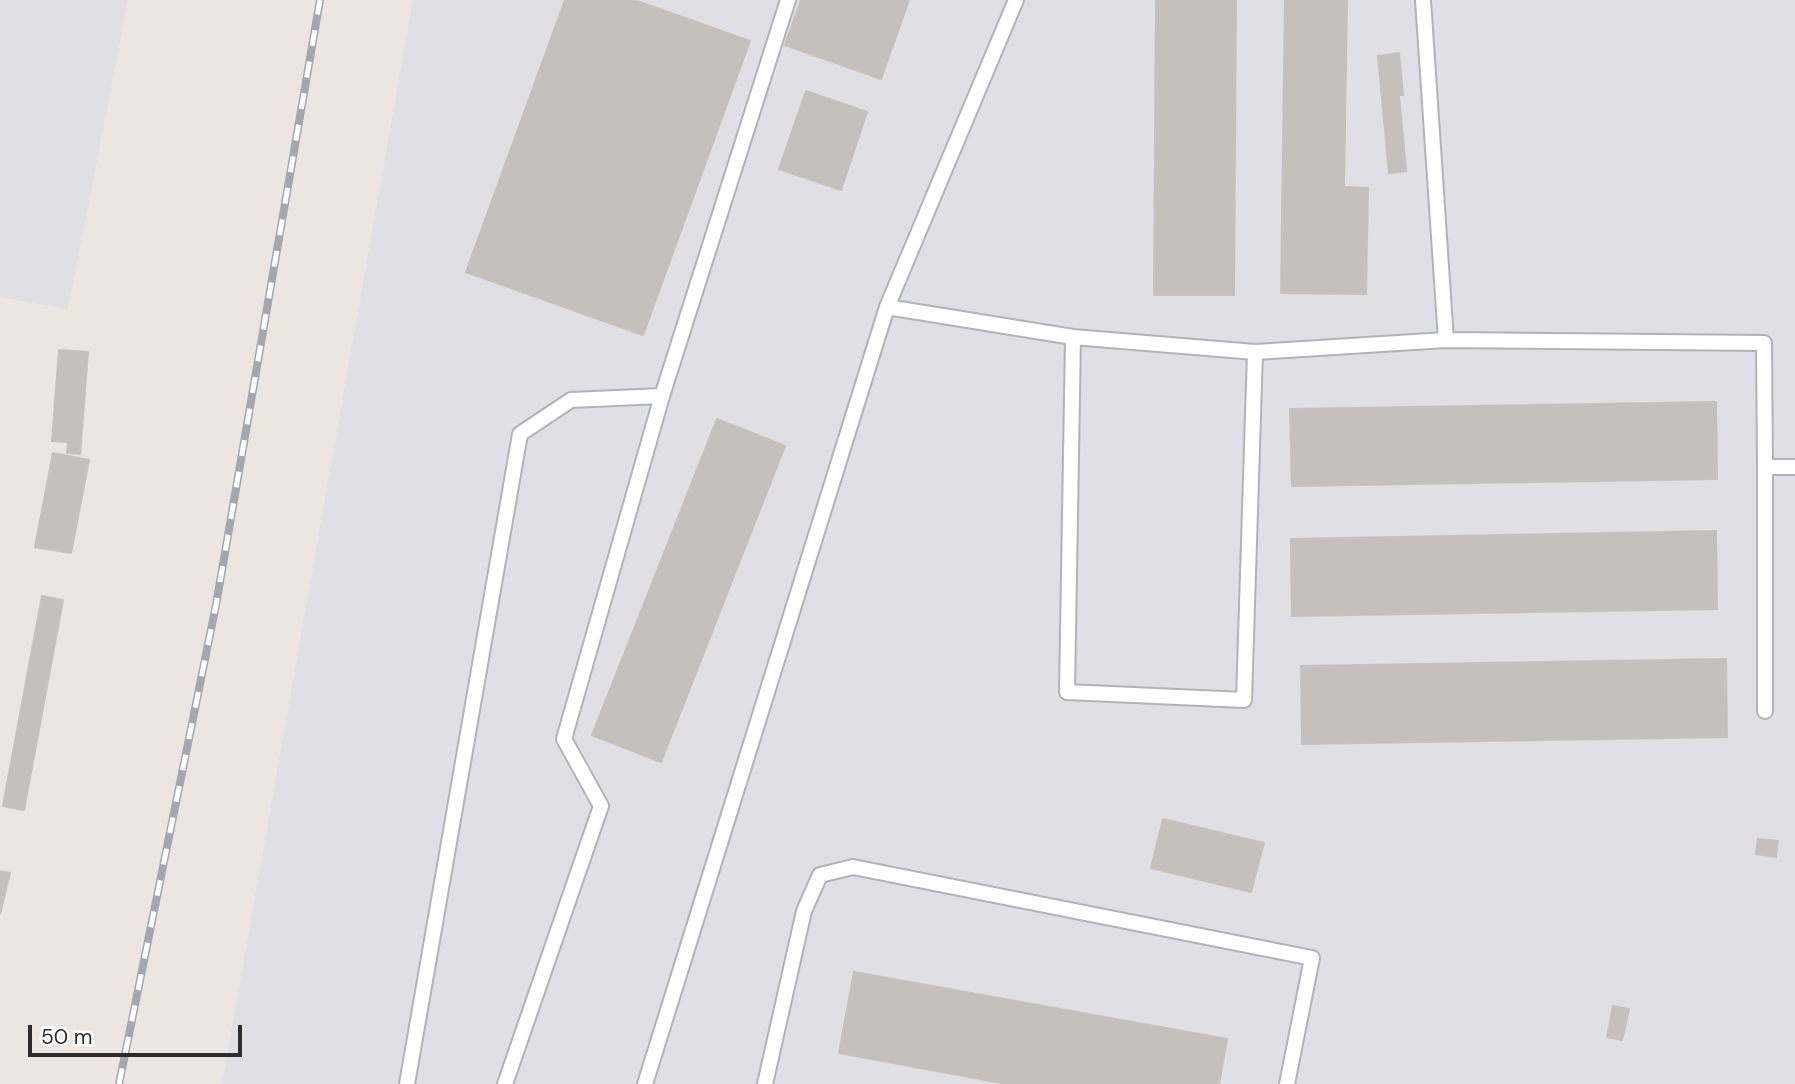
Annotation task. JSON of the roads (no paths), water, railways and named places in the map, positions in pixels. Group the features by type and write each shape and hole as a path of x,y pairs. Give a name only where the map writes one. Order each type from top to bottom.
{"lane":[{"path":"505,1084 601,806 564,739 662,396 788,0"},
{"path":"645,1084 887,307 1016,0"},
{"path":"1423,0 1446,340"},
{"path":"887,307 1073,337 1255,352 1446,340 1763,343 1765,711"},
{"path":"1073,337 1067,692 1244,700 1255,352"},
{"path":"407,1084 520,434 571,400 662,396"},
{"path":"1765,467 1795,467"},
{"path":"765,1084 804,911 820,875 853,867 1312,958 1287,1084"}],"railway":[{"path":"119,1084 216,605 320,0"}]}
